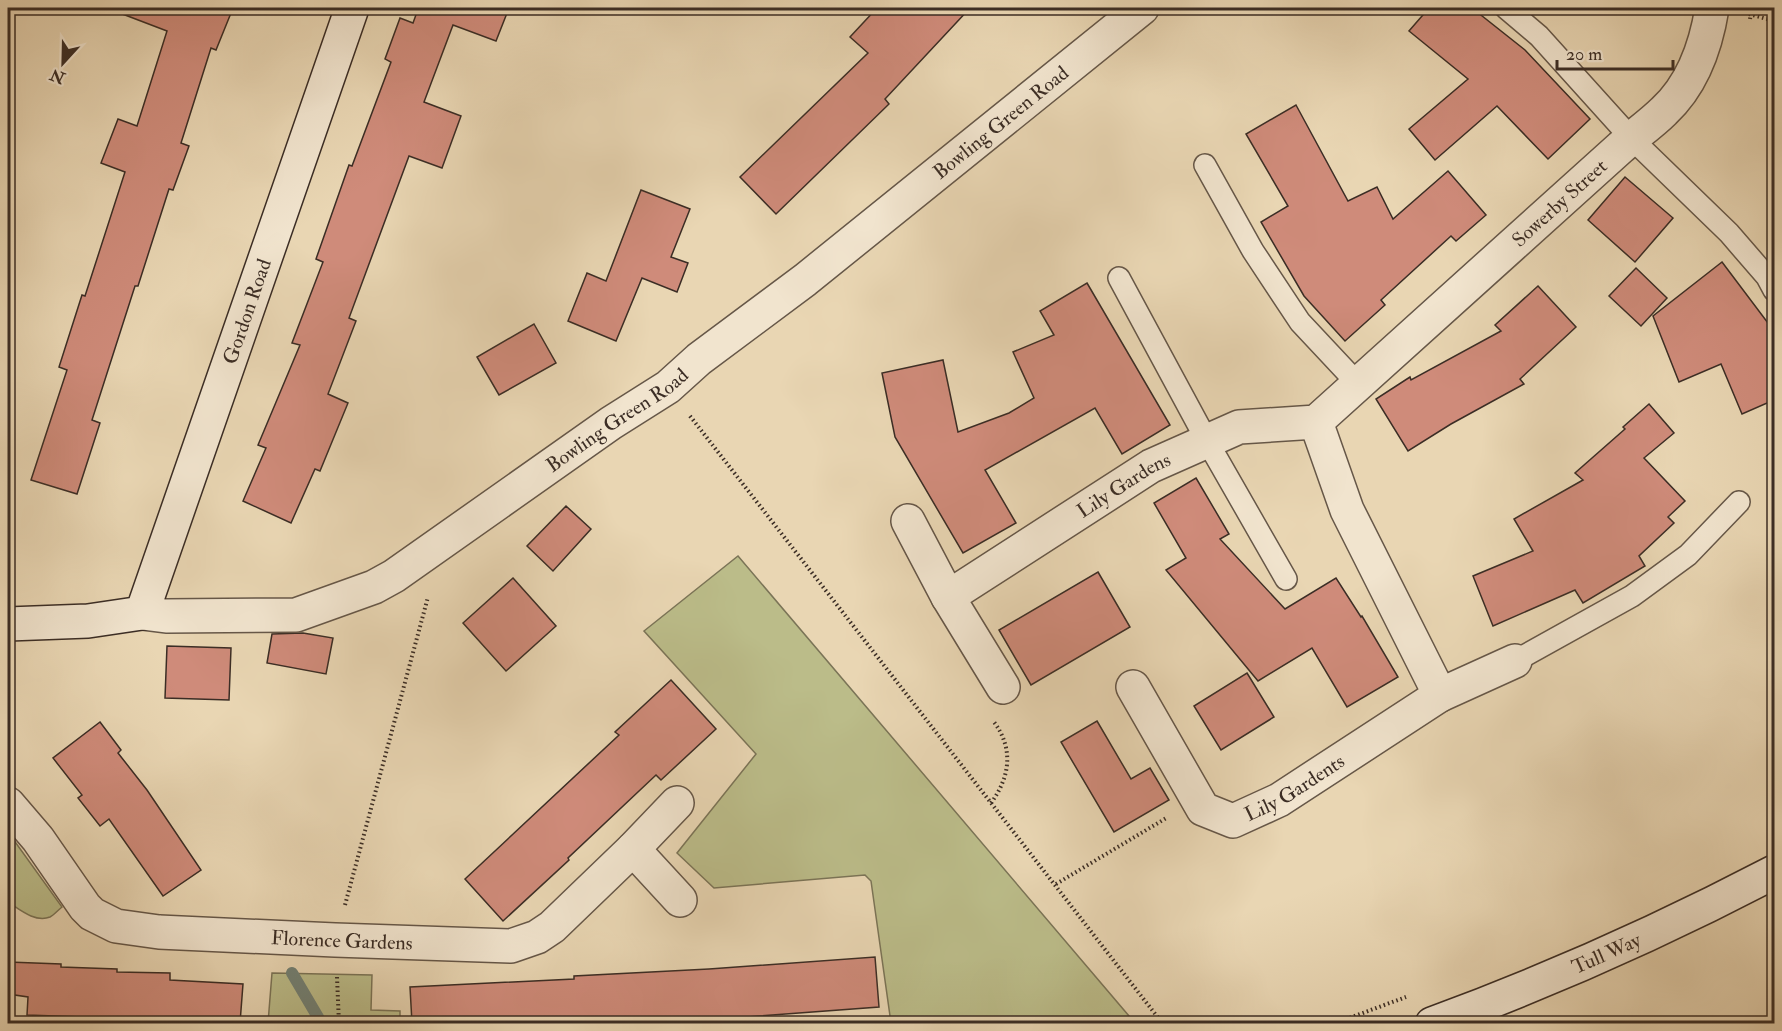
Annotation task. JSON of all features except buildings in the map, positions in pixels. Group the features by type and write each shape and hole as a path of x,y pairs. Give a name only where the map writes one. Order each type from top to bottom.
{"street":[{"name":"Gordon Road","path":"142,613 352,8"},
{"name":"Bowling Green Road","path":"8,624 88,621 142,613 166,616 296,615 374,587 394,576 611,423 668,387 699,359 805,280 1142,8"},
{"name":"Sowerby Street","path":"1364,380 1631,138 1665,110 1691,78 1708,33 1712,8"},
{"path":"1364,380 1316,422 1347,510 1440,695 1515,661"},
{"name":"Lily Gardens","path":"948,597 1151,466 1239,427 1316,422"},
{"path":"908,521 948,597 999,680"},
{"name":"Lily Gardents","path":"1132,687 1203,809 1233,821 1279,800 1440,695"},
{"name":"Florence Gardens","path":"8,804 38,839 85,907 92,914 116,926 159,932 511,945 526,942 552,927 677,803"},
{"path":"633,849 680,900"},
{"name":"Tull Way","path":"1432,1023 1497,1000 1613,951 1774,872"}],"lane":[{"path":"1506,8 1539,36 1631,138 1730,233 1767,277 1774,290"},
{"path":"1205,165 1253,251 1300,322 1364,380"},
{"path":"1119,278 1207,441 1286,579"},
{"path":"1515,661 1632,596 1688,555 1739,502"}],"path":[{"path":"668,387 1163,1023"},
{"path":"339,1023 335,940 443,541"},
{"path":"991,803 1001,790 1005,776 1007,750 1003,734 981,704 979,695 999,680"},
{"path":"1056,884 1197,800"}],"green space":[{"path":"738,556 1129,1016 1121,1023 891,1023 871,881 865,875 714,888 677,853 756,754 644,631"},
{"path":"8,832 62,907 50,917 33,917 8,902"},
{"path":"272,973 372,975 371,1010 400,1011 400,1023 268,1023"}],"waterway":[{"path":"292,973 322,1024"}]}
